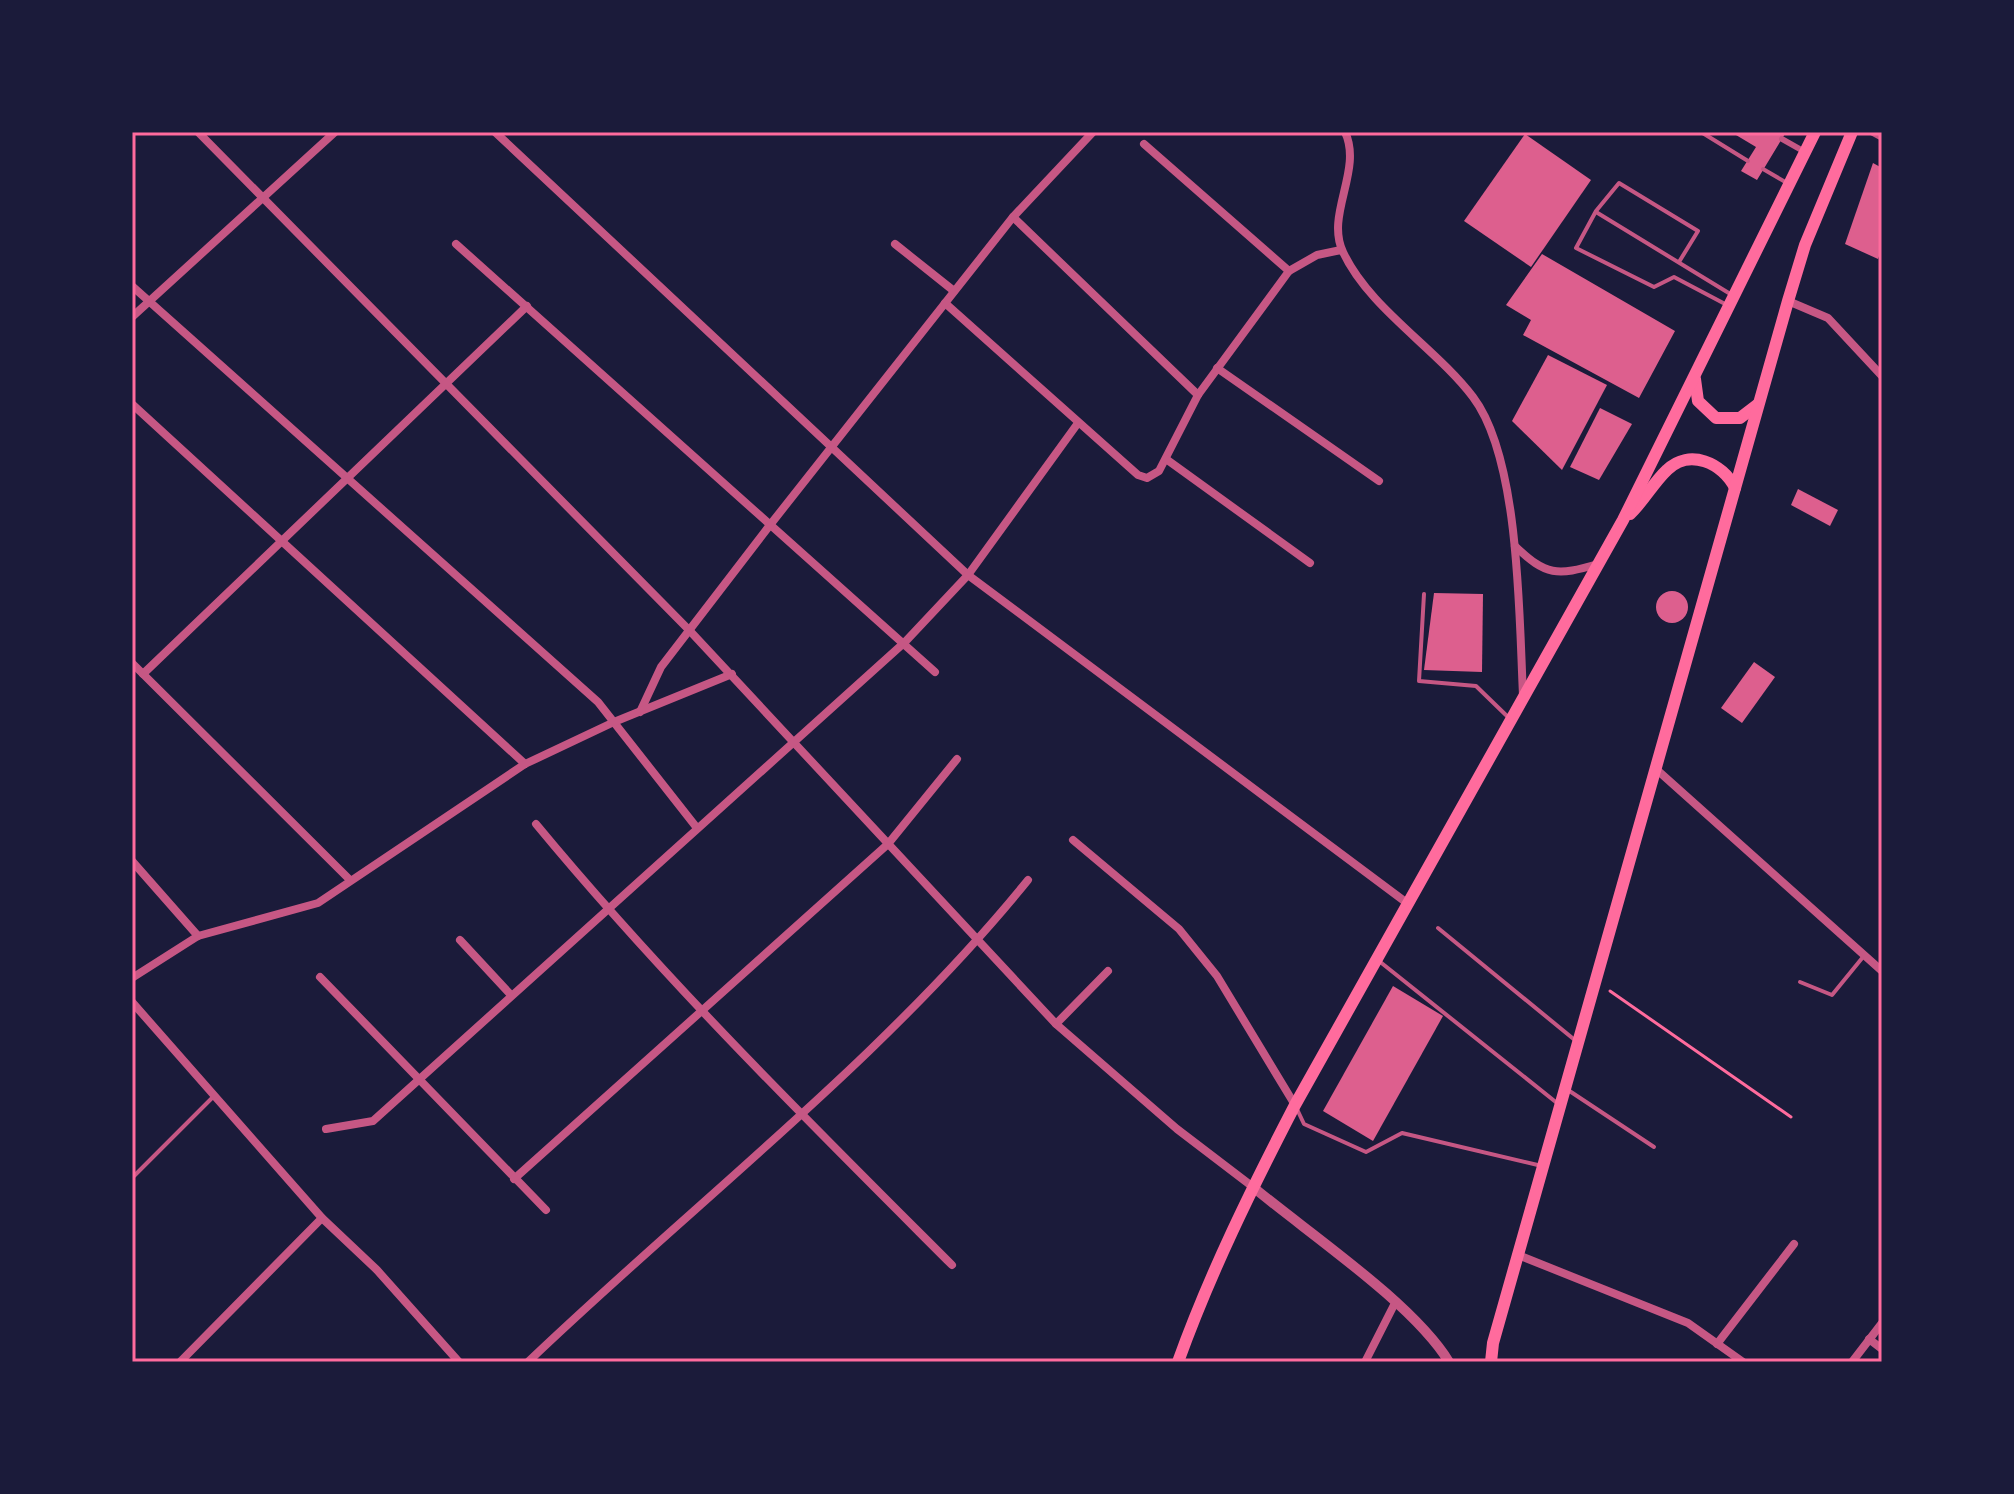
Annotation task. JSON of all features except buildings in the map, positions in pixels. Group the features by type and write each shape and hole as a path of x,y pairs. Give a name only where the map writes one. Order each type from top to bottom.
{"main road":[{"path":"1178,1362 1253,1187 1295,1105 1623,520 1815,132"},
{"path":"1491,1362 1493,1343 1788,301 1810,232 1852,132"},
{"path":"1695,376 1698,401 1716,418 1740,418 1759,402"},
{"path":"1623,520 1665,471 1683,461 1711,463 1725,473 1735,488"}],"street":[{"path":"198,132 732,674 1056,1024 1177,1129 1395,1303 1440,1348 1449,1362"},
{"path":"132,317 335,132"},
{"path":"495,132 968,575 1407,903"},
{"path":"640,712 661,667 770,525 1013,217 1093,132"},
{"path":"1345,132 1350,164 1339,226 1341,250 1362,281 1474,398 1492,433 1515,546 1523,697"},
{"path":"1782,139 1805,152"},
{"path":"1144,144 1289,271"},
{"path":"1013,217 1198,395"},
{"path":"456,244 935,672"},
{"path":"895,244 954,291"},
{"path":"945,303 1138,475 1147,478 1159,471 1198,395 1289,271 1317,255 1341,250"},
{"path":"132,286 598,702 697,828"},
{"path":"1788,301 1828,318 1882,376"},
{"path":"143,674 527,306"},
{"path":"1217,368 1379,481"},
{"path":"132,404 525,764"},
{"path":"326,1129 373,1121 905,642 968,575 1078,423"},
{"path":"1166,459 1310,563"},
{"path":"1515,546 1532,562 1556,573 1599,564"},
{"path":"132,663 350,880"},
{"path":"132,978 198,936 307,907 525,764 614,722 732,674"},
{"path":"514,1179 888,844 957,759"},
{"path":"1656,769 1882,971"},
{"path":"536,824 608,911 701,1011 952,1265"},
{"path":"1073,840 1179,929 1217,976 1295,1105"},
{"path":"132,861 198,936"},
{"path":"528,1362 621,1273 800,1114 979,941 1028,880"},
{"path":"460,940 511,995"},
{"path":"1056,1024 1108,971"},
{"path":"320,977 546,1210"},
{"path":"132,1002 322,1218 377,1270 459,1362"},
{"path":"180,1362 322,1218"},
{"path":"1717,1344 1794,1244"},
{"path":"1518,1255 1688,1323 1743,1362"},
{"path":"1365,1362 1395,1303"},
{"path":"1852,1362 1882,1323"},
{"path":"1869,1339 1882,1349"}],"lane":[{"path":"1701,132 1748,161"},
{"path":"1869,132 1882,139"},
{"path":"1763,169 1789,184"},
{"path":"1679,262 1698,231 1619,183 1596,211 1576,248 1654,287 1674,277 1732,301"},
{"path":"1596,211 1679,262 1732,301"},
{"path":"1424,594 1419,681 1476,686 1511,720"},
{"path":"1438,928 1579,1043"},
{"path":"1800,982 1832,995 1865,956"},
{"path":"1377,960 1561,1107"},
{"path":"1566,1089 1654,1147"},
{"path":"132,1178 213,1097"},
{"path":"1295,1105 1304,1124 1366,1152 1402,1133 1544,1166"}],"path":[{"path":"1597,982 1791,1117"}]}
